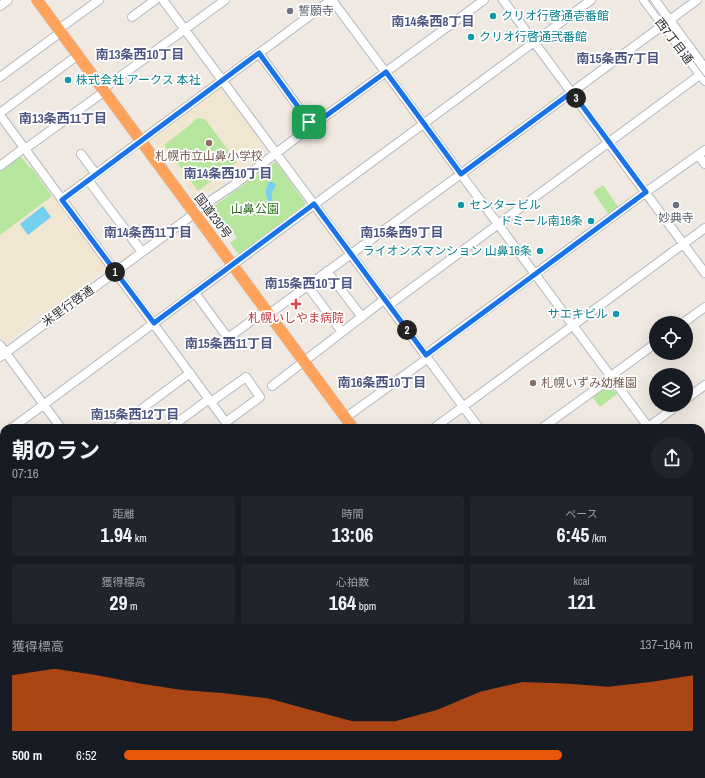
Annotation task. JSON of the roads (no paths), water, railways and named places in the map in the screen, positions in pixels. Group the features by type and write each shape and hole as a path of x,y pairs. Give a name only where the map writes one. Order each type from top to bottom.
{"highway":[{"name":"国道230号","path":"37,0 350,424"}],"street":[{"path":"0,6 8,0"},
{"path":"0,77 99,0"},
{"path":"132,17 155,0"},
{"path":"163,0 477,424"},
{"path":"0,166 224,0"},
{"path":"62,200 332,0 645,424"},
{"name":"米里行啓通","path":"3,354 484,0"},
{"path":"503,0 705,273"},
{"path":"17,424 590,0"},
{"name":"西7丁目通","path":"644,0 662,25 704,73"},
{"name":"西7丁目通","path":"655,0 704,73"},
{"path":"195,293 228,338 351,254 696,0"},
{"path":"259,53 312,126"},
{"path":"78,55 0,114 24,149 154,323 225,424"},
{"path":"272,386 362,317 387,302 498,224 704,73"},
{"path":"345,418 535,274 702,152 705,164"},
{"path":"81,154 96,174"},
{"path":"88,180 142,252"},
{"path":"439,424 705,228"},
{"path":"327,270 362,317"},
{"path":"307,285 342,332"},
{"path":"693,316 705,307"},
{"path":"0,345 3,354 44,404 58,424"},
{"path":"548,424 649,348"},
{"path":"121,424 190,373"},
{"path":"176,424 246,377 260,396 228,424"},
{"path":"693,394 705,385"},
{"path":"653,424 669,412"}],"water":[{"path":"269,182 274,182 276,186 272,192 272,203 268,201 266,193"},
{"path":"43,206 51,217 28,235 20,224"}],"tram line":[{"path":"648,0 705,77"}],"place":[{"name":"誓願寺","path":"290,11"},
{"name":"クリオ行啓通壱番館","path":"493,16"},
{"name":"クリオ行啓通弐番館","path":"471,37"},
{"name":"株式会社 アークス 本社","path":"68,80"},
{"name":"札幌市立山鼻小学校","path":"209,143"},
{"name":"センタービル","path":"461,205"},
{"name":"妙典寺","path":"676,205"},
{"name":"ドミール南16条","path":"591,221"},
{"name":"ライオンズマンション 山鼻16条","path":"540,251"},
{"name":"札幌いしやま病院","path":"296,304"},
{"name":"サエキビル","path":"616,314"},
{"name":"札幌いずみ幼稚園","path":"533,383"}],"district":[{"name":"南14条西8丁目","path":"433,21"},
{"name":"南13条西10丁目","path":"140,54"},
{"name":"南15条西7丁目","path":"618,58"},
{"name":"南13条西11丁目","path":"63,118"},
{"name":"南14条西10丁目","path":"228,173"},
{"name":"南14条西11丁目","path":"148,232"},
{"name":"南15条西9丁目","path":"402,232"},
{"name":"南15条西10丁目","path":"309,283"},
{"name":"南15条西11丁目","path":"229,343"},
{"name":"南16条西10丁目","path":"382,382"},
{"name":"南15条西12丁目","path":"135,414"}],"park label":[{"name":"山鼻公園","path":"255,209"}]}
